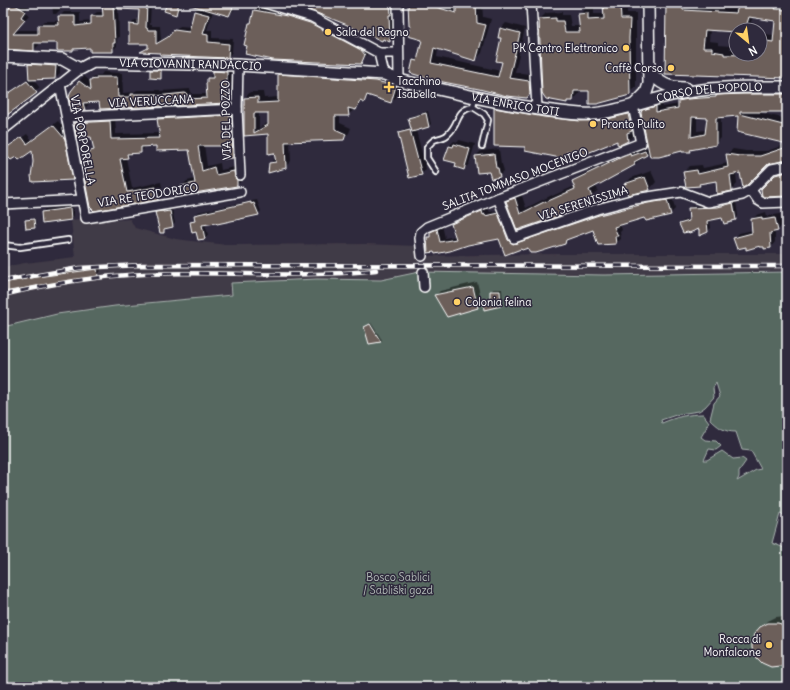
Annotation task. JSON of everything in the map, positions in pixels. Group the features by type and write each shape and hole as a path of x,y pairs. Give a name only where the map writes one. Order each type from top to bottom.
{"street":[{"path":"3,7 6,3"},
{"path":"265,3 312,17 379,53 398,53"},
{"path":"398,3 399,80"},
{"path":"531,3 537,108"},
{"path":"634,106 646,93 649,84 648,3"},
{"path":"379,53 384,74"},
{"path":"3,56 62,59 80,69"},
{"name":"VIA GIOVANNI RANDACCIO","path":"3,130 60,84 80,69 93,62 238,65 384,74 399,80"},
{"name":"VIA DEL POZZO","path":"238,65 237,109 240,175"},
{"path":"649,70 661,83 674,88 738,87"},
{"name":"VIA ENRICO TOTI","path":"399,80 474,102 537,108 566,113 592,114 634,106"},
{"name":"VIA PORPORELLA","path":"60,84 82,200"},
{"name":"CORSO DEL POPOLO","path":"634,106 679,94 738,87 787,87"},
{"name":"SALITA TOMMASO MOCENIGO","path":"422,256 420,238 421,232 427,227 641,143 634,106"},
{"name":"VIA VERUCCANA","path":"67,117 237,109"},
{"name":"VIA SERENISSIMA","path":"498,198 514,238 597,209 635,199 681,192 708,202 742,195 751,190 772,169 787,166"},
{"path":"751,190 762,203 787,202"},
{"name":"VIA RE TEODORICO","path":"3,204 82,200 86,218 240,192"},
{"path":"424,272 424,287"}],"lane":[{"path":"436,172 427,158 427,147 434,140 447,136 454,129 460,114 474,102 488,120 482,146"},
{"path":"3,245 20,247 68,240"}],"shaded area":[{"path":"80,219 86,222 130,219 135,228 176,239 228,245 366,244 417,246 417,256 559,254 787,254 787,271 604,275 419,272 381,280 317,279 231,283 232,295 115,306 57,314 3,327 3,267 75,257 71,220"}],"green space":[{"name":"Bosco Sablici / Sabliški gozd","path":"419,272 604,275 787,272 787,516 780,514 772,543 787,549 787,687 3,687 3,327 57,314 115,306 232,295 231,283 317,279 381,280","holes":["716,383 720,396 714,403 710,419 722,428 728,431 736,432 742,450 751,451 761,469 756,470 737,481 739,471 746,461 742,458 733,459 722,451 707,460 704,460 709,449 716,450 721,446 716,441 705,440 701,437 709,422 703,414 682,416 662,423 661,420 679,414 699,411 705,407 714,397 713,388"]}],"building":[{"path":"12,3 25,11 21,17 25,20 13,34 38,34 38,25 59,25 58,16 75,16 75,26 91,24 91,16 103,16 102,3 113,3 115,43 113,43 113,52 90,52 90,48 73,49 73,51 57,51 57,43 34,43 34,51 3,49 3,17"},
{"path":"118,3 147,3 146,28 148,30 156,30 156,44 168,37 174,30 189,32 194,11 209,15 203,34 208,35 208,42 229,44 228,58 160,55 160,53 140,52 148,48 148,44 129,44 129,24 138,25 139,10 118,9"},
{"path":"167,3 179,3 176,15 164,11"},
{"path":"190,3 235,3 229,16 190,5"},
{"path":"291,3 390,3 390,42 383,39 382,41 345,24"},
{"path":"408,3 423,3 456,13 456,3 476,3 477,23 486,25 476,61 434,48 431,63 498,77 502,62 496,61 501,38 498,38 500,28 520,33 509,78 529,81 530,94 527,98 507,96 433,80 410,73 413,60 417,61 422,40 408,36 411,26 409,26"},
{"path":"603,3 620,3 621,19 630,19 630,95 597,104 589,104 589,91 574,91 573,101 567,101 567,103 546,99 542,93 539,19 556,18 556,21 563,21 565,32 580,32 578,14 588,13 588,20 604,19"},
{"path":"666,3 683,3 683,10 736,13 739,3 751,3 764,7 766,3 778,3 775,9 786,10 785,12 787,12 787,78 665,74"},
{"path":"254,10 287,16 310,23 361,50 365,55 361,64 273,60 245,54 247,46 244,45 249,23 251,23"},
{"path":"28,64 56,66 55,79 29,80"},
{"path":"150,70 161,70 161,79 150,78"},
{"path":"213,71 227,72 227,103 100,109 99,102 83,103 85,110 71,111 69,97 71,91 79,81 91,90 90,80 97,79 97,77 117,77 118,97 131,97 131,94 156,94 156,96 185,93 187,94 187,99 207,98 207,78 213,78"},
{"path":"278,74 376,81 396,86 391,103 367,95 364,103 360,101 356,110 348,108 349,116 335,116 335,129 346,134 344,140 285,142 286,168 268,173 269,163 276,162 274,153 268,154 268,134 244,136 244,98 258,97 258,103 278,102","holes":["254,113 268,113 268,125 254,133"]},
{"path":"27,81 37,93 3,118 3,97"},
{"path":"787,94 787,112 740,112 740,114 787,126 787,144 737,132 738,116 716,118 716,145 690,150 691,152 682,151 659,157 650,157 641,113 642,110 656,106 656,112 678,108 678,101 716,97 716,95","holes":["692,117 707,118 705,134 691,137"]},
{"path":"494,108 544,117 580,121 604,120 628,114 632,131 627,133 628,141 620,145 617,144 617,141 585,154 567,151 571,160 525,151 525,147 494,146"},
{"path":"426,113 429,127 412,132 408,118"},
{"path":"231,115 233,158 223,159 222,146 198,146 202,171 214,167 216,175 234,171 237,186 182,195 181,186 195,183 189,150 156,151 156,146 141,147 141,153 127,154 128,158 120,159 127,192 156,187 158,200 94,211 90,207 81,160 88,159 87,152 94,150 91,137 77,138 74,123 110,121 111,139 160,138 157,119"},
{"path":"53,125 65,139 73,180 32,182 32,151 19,160 16,157 11,160 8,157 3,159 3,150 22,137 27,144"},
{"path":"410,130 422,175 409,178 398,133"},
{"path":"454,144 470,149 464,170 455,167 456,163 444,160 449,146 453,147"},
{"path":"787,147 787,160 768,164 743,188 740,173 730,175 732,191 717,194 716,181 699,184 700,186 686,187 683,172 697,170 698,174 728,167 726,154 760,156"},
{"path":"645,151 647,155 634,162 635,165 589,190 592,197 586,200 588,206 517,230 506,201 515,198 520,214 575,189 572,181 622,157 630,154 631,156"},
{"path":"494,154 496,168 498,168 500,177 491,179 489,172 477,173 475,156"},
{"path":"787,172 787,196 762,196 761,189 775,175"},
{"path":"645,177 650,190 628,195 624,184"},
{"path":"667,200 671,215 646,221 644,218 614,227 618,236 615,236 616,244 598,245 593,230 566,240 565,244 536,253 530,253 528,248 505,255 499,239 468,245 435,254 434,252 428,253 427,237 430,237 430,232 437,229 440,242 456,239 451,224 482,211 483,215 485,214 485,216 498,213 508,240 513,244 599,215"},
{"path":"251,202 251,204 254,203 259,215 217,224 202,225 205,239 198,240 196,232 192,233 190,222 195,221 194,215"},
{"path":"733,203 736,220 724,224 722,218 707,221 708,232 699,236 699,229 689,233 683,233 679,224 689,221 688,208 718,207"},
{"path":"70,208 71,220 42,224 41,212"},
{"path":"170,211 173,227 164,229 164,233 160,233 155,212"},
{"path":"762,217 762,220 775,218 778,231 770,233 771,248 764,249 764,247 760,246 746,250 746,247 737,249 733,238 752,233 751,219"},
{"path":"34,219 35,228 26,229 25,220"},
{"path":"97,269 98,276 3,292 3,283"},
{"name":"Colonia felina","path":"473,287 478,308 447,317 434,295"},
{"path":"490,291 500,291 501,306 484,310 483,302 490,301"},
{"path":"370,324 381,342 369,344 364,327"},
{"name":"Rocca di Monfalcone","path":"768,623 778,623 787,626 787,663 780,666 771,667 762,663 755,656 752,648 754,634 760,627"}],"tunnel":[{"path":"422,256 423,272"}],"railway":[{"path":"3,281 79,268 142,265 787,266"},
{"path":"3,295 73,281 126,275 173,273 318,274 376,270"}],"place":[{"name":"Sala del Regno","path":"328,32"},
{"name":"PK Centro Elettronico","path":"626,48"},
{"name":"Caffè Corso","path":"671,68"},
{"name":"Tacchino Isabella","path":"389,87"},
{"name":"Pronto Pulito","path":"593,124"},
{"name":"Colonia felina","path":"457,302"},
{"name":"Rocca di Monfalcone","path":"769,645"}]}
